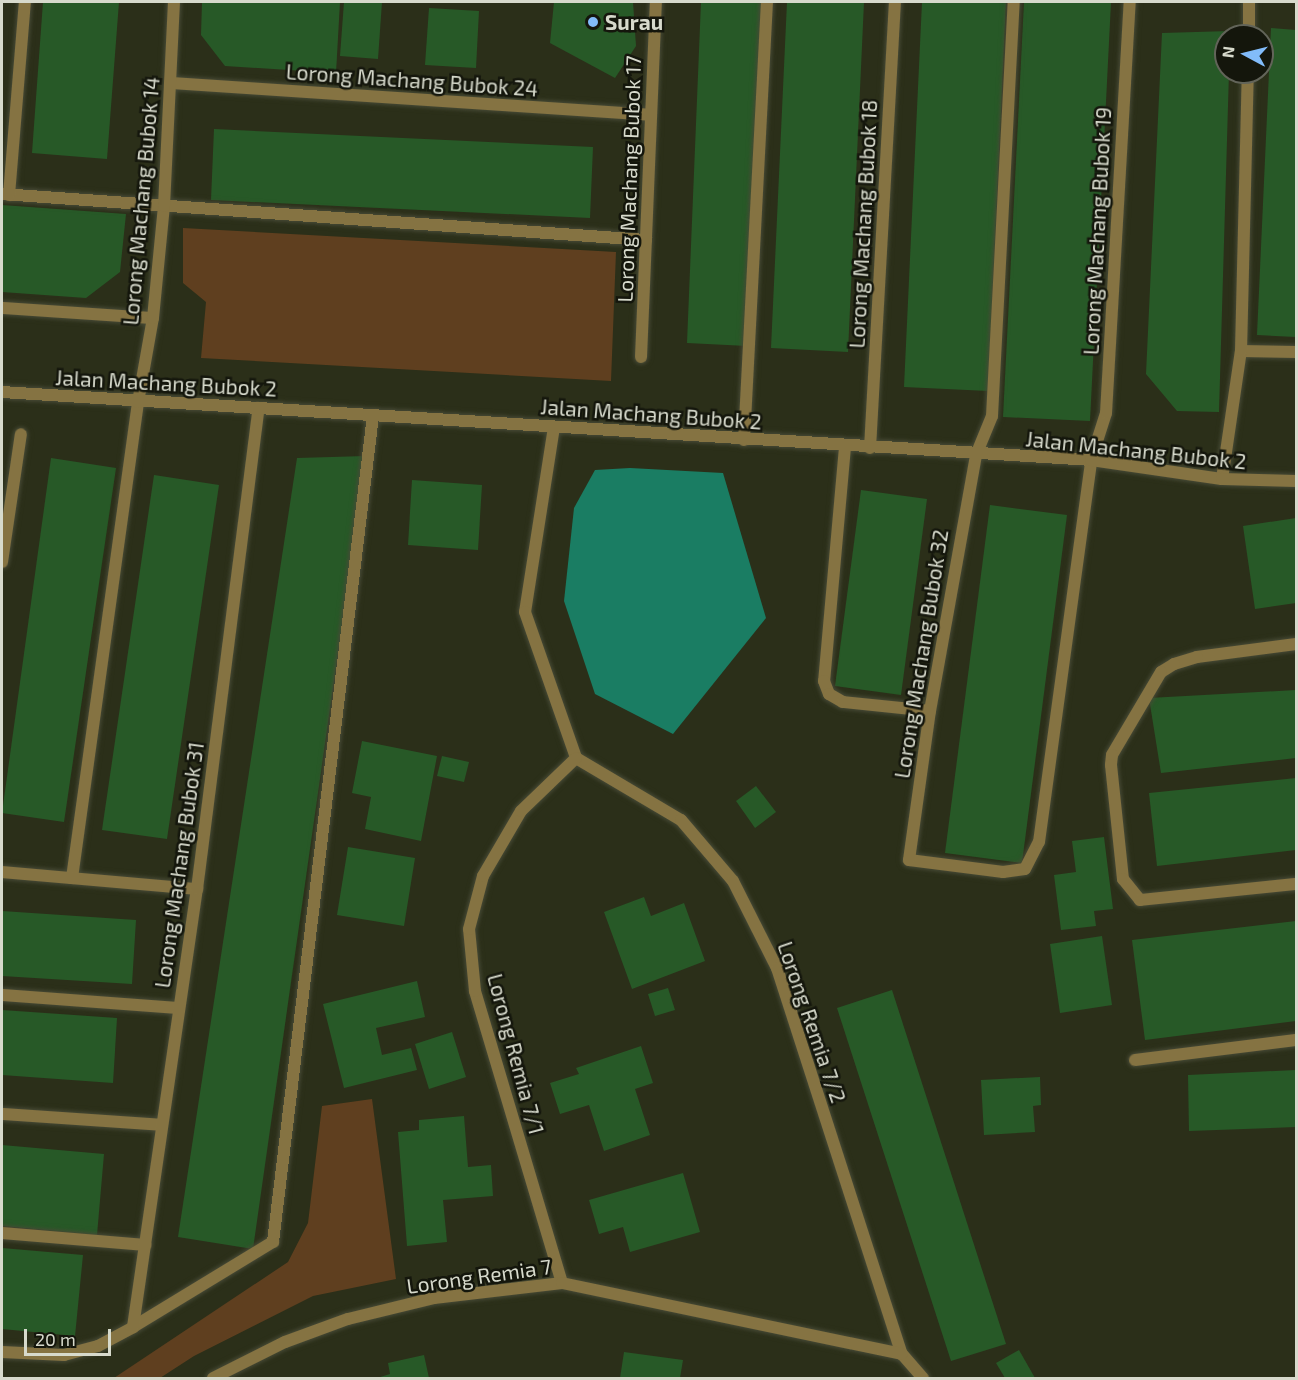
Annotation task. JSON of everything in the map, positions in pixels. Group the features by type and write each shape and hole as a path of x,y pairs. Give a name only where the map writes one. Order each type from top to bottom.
{"street":[{"path":"25,2 5,194 646,240"},
{"name":"Lorong Machang Bubok 14","path":"72,878 138,402 153,318 164,206 174,2"},
{"name":"Lorong Machang Bubok 17","path":"641,357 656,2"},
{"path":"744,440 767,2"},
{"name":"Lorong Machang Bubok 18","path":"870,448 895,2"},
{"name":"Lorong Machang Bubok 32","path":"909,860 930,711 976,455 992,416 1014,2"},
{"name":"Lorong Machang Bubok 19","path":"909,860 1003,872 1025,869 1039,842 1091,460 1106,413 1130,2"},
{"path":"1249,2 1249,24"},
{"name":"Lorong Machang Bubok 24","path":"170,84 651,115"},
{"path":"1222,479 1241,351 1248,84"},
{"path":"2,308 153,318"},
{"path":"1241,351 1296,352"},
{"name":"Jalan Machang Bubok 2","path":"2,392 845,447 1091,460 1222,479 1296,481"},
{"name":"Lorong Machang Bubok 31","path":"133,1327 197,889 259,408"},
{"path":"2,1352 64,1355 98,1346 273,1242 373,416"},
{"path":"554,427 525,612 576,758"},
{"path":"2,562 21,434"},
{"path":"845,447 824,681 830,694 843,702 930,711"},
{"path":"1296,644 1197,657 1161,672 1112,754 1123,879 1140,900 1296,884"},
{"name":"Lorong Remia 7/1","path":"562,1283 475,991 470,930 483,876 520,810 576,758"},
{"name":"Lorong Remia 7/2","path":"576,758 681,820 733,881 777,968 902,1354"},
{"path":"2,872 197,889"},
{"path":"2,995 179,1008"},
{"path":"1135,1060 1296,1040"},
{"path":"2,1114 162,1125"},
{"path":"2,1233 145,1245"},
{"name":"Lorong Remia 7","path":"213,1378 285,1342 348,1319 434,1298 562,1283 902,1354"},
{"path":"902,1354 923,1378"}],"shaded area":[{"path":"183,228 616,252 611,381 201,358 206,302 183,283"},
{"path":"630,468 723,473 766,618 673,734 595,694 564,601 574,508 595,470"},
{"path":"372,1099 396,1279 313,1296 194,1356 160,1378 114,1378 288,1262 308,1223 322,1106"}],"building":[{"path":"43,2 119,2 107,159 32,153"},
{"path":"202,2 340,2 336,73 225,66 201,35"},
{"path":"344,2 382,2 378,59 340,56"},
{"name":"Surau","path":"554,2 633,2 636,46 615,78 550,43"},
{"path":"701,2 762,2 747,346 687,343"},
{"path":"787,2 864,2 848,352 771,348"},
{"path":"922,2 1006,2 988,391 904,387"},
{"path":"1024,2 1111,2 1090,421 1003,417"},
{"path":"429,8 479,11 476,68 425,65"},
{"path":"1274,28 1296,30 1296,337 1257,335 1268,84 1274,84"},
{"path":"1214,31 1214,84 1229,84 1219,412 1177,411 1146,374 1162,33"},
{"path":"214,129 593,147 590,218 211,200"},
{"path":"2,205 126,214 120,272 86,298 2,292"},
{"path":"366,456 253,1249 178,1237 297,458"},
{"path":"51,458 116,468 64,822 2,813"},
{"path":"154,475 219,485 167,839 102,830"},
{"path":"412,480 482,485 478,550 408,545"},
{"path":"861,490 927,499 901,695 835,686"},
{"path":"990,505 1067,515 1022,863 945,853"},
{"path":"1296,518 1296,603 1255,609 1243,526"},
{"path":"1296,690 1296,758 1161,773 1149,698"},
{"path":"362,741 437,756 421,841 365,829 371,797 352,793"},
{"path":"442,756 469,762 464,782 437,776"},
{"path":"1296,778 1296,850 1157,866 1149,793"},
{"path":"756,786 776,812 755,828 736,801"},
{"path":"1104,837 1113,909 1094,911 1096,926 1061,930 1054,875 1076,872 1072,841"},
{"path":"348,847 415,858 404,926 337,915"},
{"path":"644,897 651,916 684,903 705,961 632,989 604,912"},
{"path":"2,911 136,920 132,984 2,976"},
{"path":"1296,921 1296,1021 1145,1040 1132,940"},
{"path":"1102,936 1112,1005 1060,1013 1050,944"},
{"path":"417,981 425,1017 376,1028 382,1055 411,1048 417,1070 344,1088 323,1004"},
{"path":"668,988 675,1010 655,1016 648,994"},
{"path":"892,990 1006,1344 951,1361 837,1008"},
{"path":"2,1010 117,1018 113,1083 2,1075"},
{"path":"452,1032 466,1077 429,1089 415,1044"},
{"path":"641,1046 653,1083 635,1089 650,1135 604,1151 589,1105 560,1114 550,1083 579,1074 576,1068"},
{"path":"1296,1070 1296,1127 1189,1131 1188,1075"},
{"path":"1040,1077 1041,1105 1033,1106 1035,1132 984,1135 981,1080"},
{"path":"464,1116 468,1167 491,1165 493,1196 443,1200 447,1242 407,1246 398,1132 419,1130 419,1120"},
{"path":"2,1145 104,1154 97,1235 2,1226"},
{"path":"683,1173 700,1232 630,1252 623,1227 599,1234 589,1200"},
{"path":"2,1248 83,1255 75,1336 2,1329"},
{"path":"1019,1350 1035,1378 1005,1378 996,1363"},
{"path":"624,1352 683,1360 680,1378 620,1378"},
{"path":"424,1355 429,1378 377,1378 390,1374 388,1363"}],"place":[{"name":"Surau","path":"593,22"}]}
